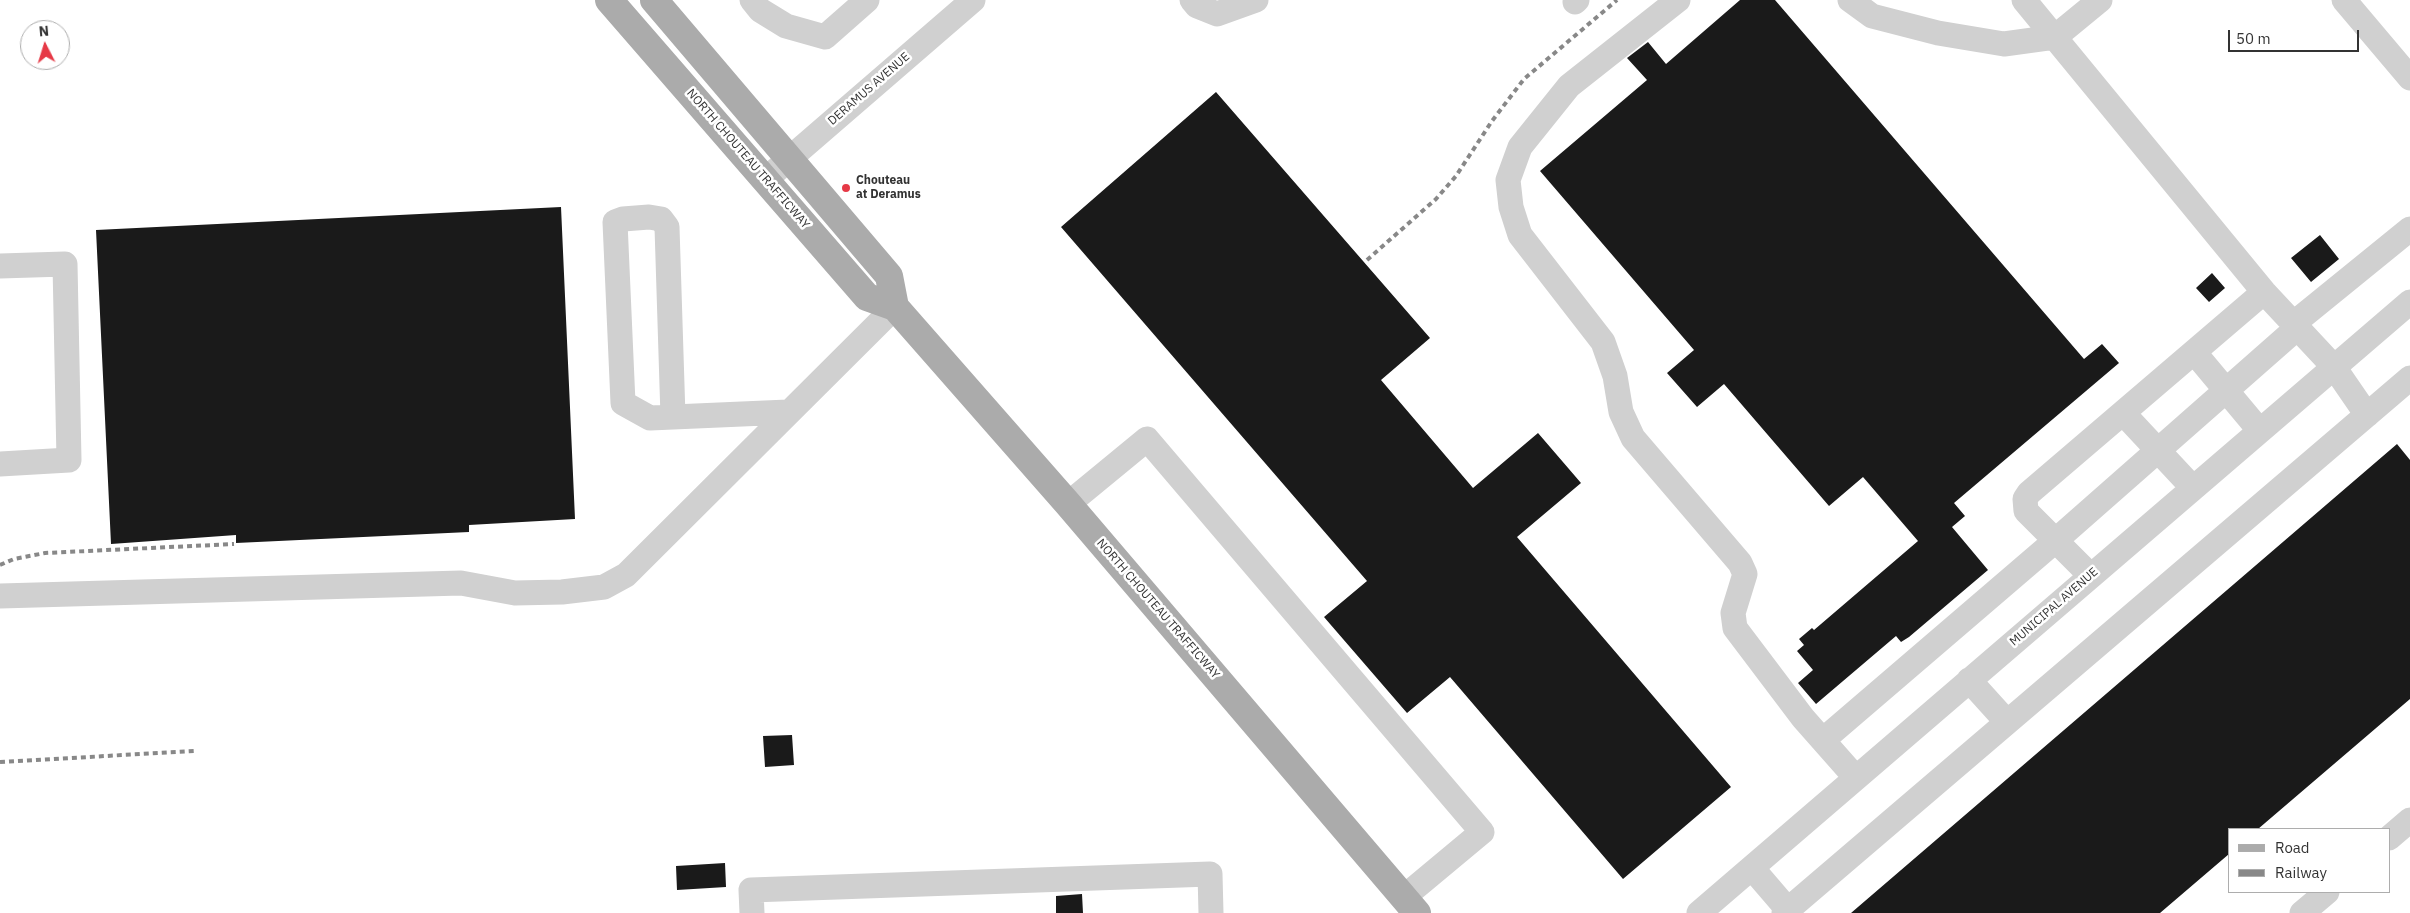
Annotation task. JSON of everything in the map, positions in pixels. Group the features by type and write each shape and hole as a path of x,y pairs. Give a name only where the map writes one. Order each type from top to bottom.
{"main road":[{"name":"NORTH CHOUTEAU TRAFFICWAY","path":"609,0 766,178 867,297 895,307 1068,504 1410,905"},
{"path":"654,0 889,276 895,307"}],"street":[{"path":"752,0 760,10 786,26 826,37 867,0"},
{"name":"DERAMUS AVENUE","path":"766,178 973,0"},
{"path":"1192,0 1197,6 1217,14 1256,0"},
{"path":"1678,0 1569,86 1520,147 1508,180 1511,207 1520,235 1603,342 1615,376 1621,412 1633,438 1740,563 1745,574 1733,613 1735,628 1803,718 1856,778"},
{"path":"1850,0 1872,16 1938,33 2004,44 2055,37 2100,0"},
{"path":"2024,0 2264,292 2334,367 2367,415"},
{"path":"2344,0 2410,78"},
{"path":"673,417 667,227 661,219 649,217 624,219 615,222 623,403 650,418 673,417 788,412"},
{"path":"1823,740 2055,541 2226,390 2295,326 2410,229"},
{"path":"0,266 65,264 69,460 0,464"},
{"path":"2091,576 2026,511 2025,498 2028,493 2264,292"},
{"name":"MUNICIPAL AVENUE","path":"1699,913 2410,302"},
{"path":"0,596 461,583 515,593 562,592 604,587 626,575 895,307"},
{"path":"2194,352 2260,430"},
{"path":"1752,868 1786,911 2410,378"},
{"path":"2123,413 2193,488"},
{"path":"1068,504 1147,439 1154,447 1482,832 1410,905"},
{"path":"1969,680 2007,722"},
{"path":"2390,837 2410,820"},
{"path":"752,913 751,890 1210,874 1211,913"},
{"path":"2302,913 2326,893"}],"building":[{"path":"1740,0 1775,0 2084,359 2102,344 2119,363 1954,503 1965,516 1952,527 1988,570 1909,637 1901,642 1896,636 1816,704 1798,683 1813,670 1797,651 1804,645 1799,639 1812,628 1814,630 1918,541 1863,477 1829,506 1724,384 1697,407 1667,373 1694,350 1540,171 1647,80 1627,58 1648,42 1666,64"},
{"path":"1216,92 1430,338 1381,380 1473,488 1538,433 1581,483 1517,537 1731,787 1623,879 1450,677 1407,713 1324,617 1367,581 1061,227"},
{"path":"561,207 575,519 469,525 469,532 236,543 236,535 111,544 96,230"},
{"path":"2320,235 2339,259 2311,282 2291,258"},
{"path":"2212,273 2225,288 2209,302 2196,288"},
{"path":"2397,444 2410,460 2410,699 2259,828 2228,828 2228,855 2160,913 1851,913"},
{"path":"792,735 794,765 765,767 763,736"},
{"path":"725,863 726,887 677,890 676,866"},
{"path":"1082,894 1083,913 1056,913 1056,896"}],"railway":[{"path":"1367,260 1436,199 1456,176 1492,121 1524,79 1617,0"},
{"path":"0,565 14,559 45,553 234,544"},
{"path":"0,762 194,751"}],"place":[{"name":"Chouteau at Deramus","path":"846,188"}]}
